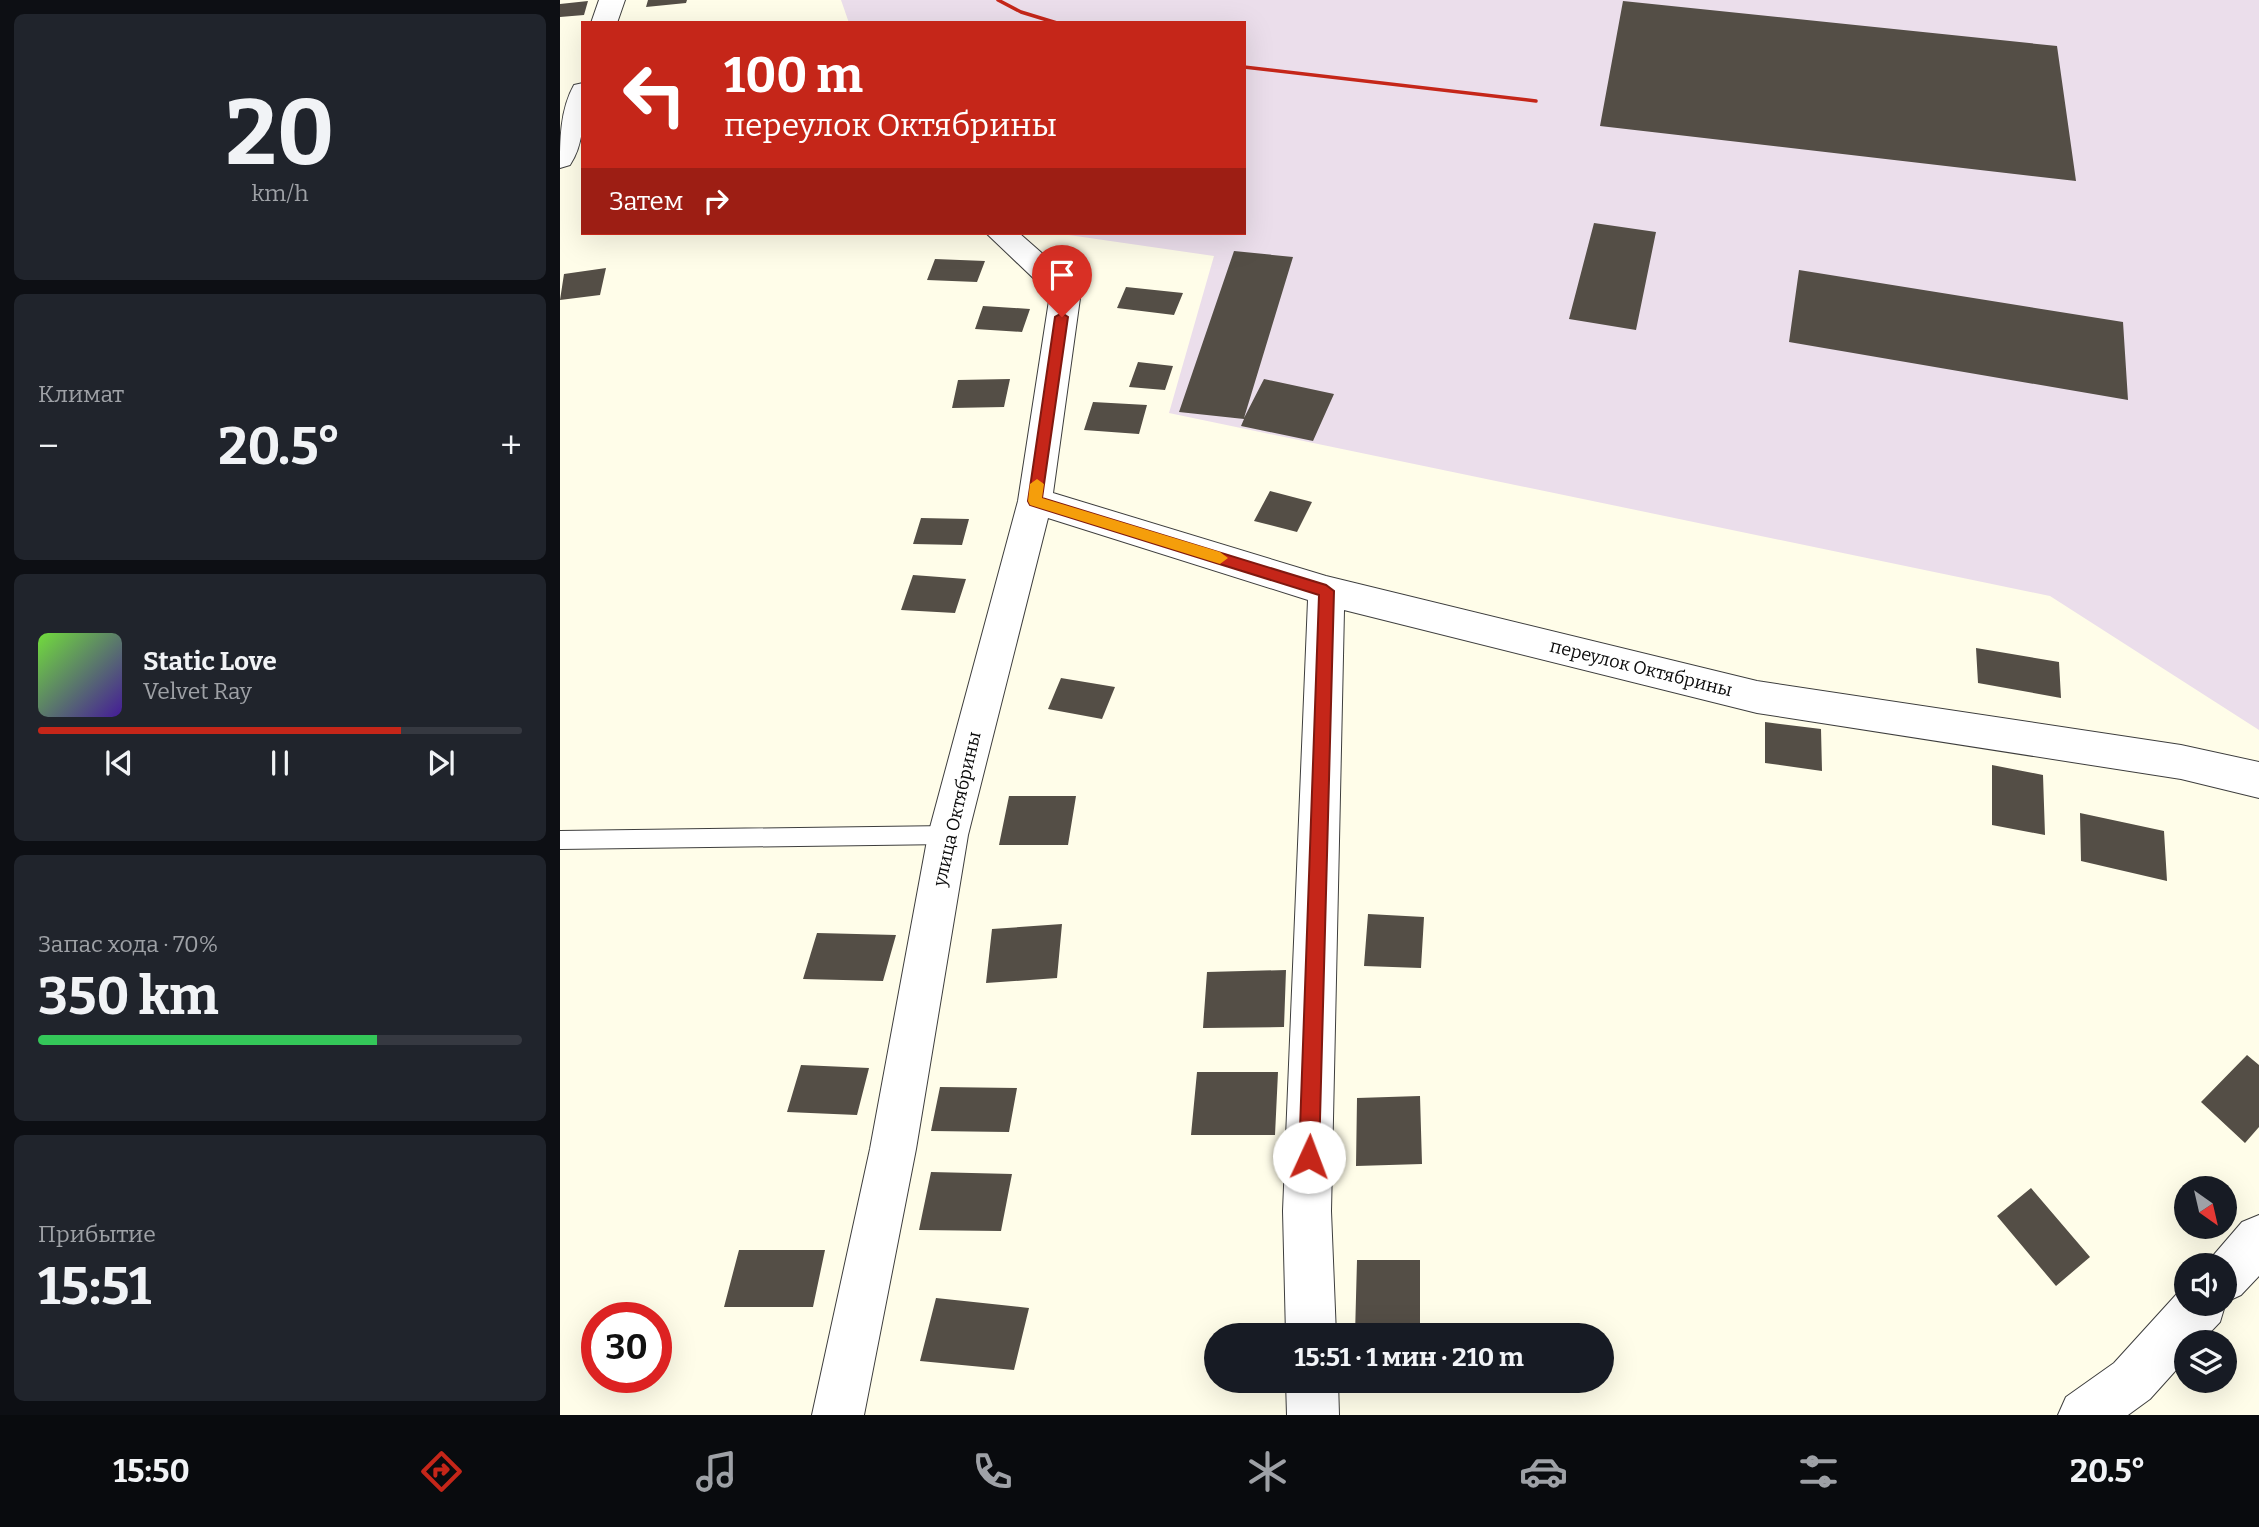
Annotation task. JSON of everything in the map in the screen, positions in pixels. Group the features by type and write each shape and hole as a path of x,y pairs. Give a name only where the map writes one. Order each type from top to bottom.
{"street":[{"path":"605,21 612,0"},
{"path":"563,146 581,96"},
{"name":"улица Октябрины","path":"838,1415 893,1149 948,835 1035,501 1066,291 1003,235"},
{"name":"переулок Октябрины","path":"1035,501 1326,591 1756,697 2181,762 2259,780"},
{"path":"1311,1323 1307,1211 1326,591"},
{"path":"2237,1264 2259,1239"},
{"path":"2084,1415 2132,1381 2191,1316"},
{"path":"1312,1393 1313,1415"}],"lane":[{"path":"560,840 948,835"}],"shaded area":[{"path":"841,0 2259,0 2259,730 2050,596 1169,413 1214,256 1069,235 1246,235 1246,21 848,21"}],"building":[{"path":"648,0 687,0 686,3 646,7"},
{"path":"588,1 584,15 560,17 560,4"},
{"path":"1623,1 2057,46 2076,181 1600,126"},
{"path":"1594,223 1656,232 1636,330 1569,319"},
{"path":"1234,251 1293,257 1244,418 1264,379 1334,394 1313,441 1241,426 1244,419 1179,412"},
{"path":"935,259 985,261 977,282 927,280"},
{"path":"606,268 600,295 560,300 564,274"},
{"path":"1799,270 2123,322 2128,400 1789,342"},
{"path":"1126,287 1183,293 1174,315 1117,308"},
{"path":"983,306 1030,309 1022,332 975,329"},
{"path":"1138,362 1173,366 1165,390 1129,387"},
{"path":"1010,379 1004,407 952,408 958,380"},
{"path":"1093,402 1147,405 1139,434 1084,430"},
{"path":"1270,491 1312,502 1297,532 1254,521"},
{"path":"921,518 969,519 962,545 913,544"},
{"path":"913,575 966,579 955,613 901,610"},
{"path":"1976,648 2059,662 2061,698 1978,683"},
{"path":"1061,678 1115,687 1102,719 1048,709"},
{"path":"1765,722 1821,729 1822,771 1765,763"},
{"path":"1992,765 2043,775 2045,835 1992,825"},
{"path":"1009,796 1076,796 1068,845 999,845"},
{"path":"2080,813 2164,831 2167,881 2081,861"},
{"path":"1368,914 1424,917 1421,968 1364,966"},
{"path":"1062,924 1057,978 986,983 992,929"},
{"path":"817,933 896,935 883,981 803,979"},
{"path":"1286,970 1284,1027 1203,1028 1207,972"},
{"path":"2247,1055 2259,1065 2259,1127 2245,1143 2201,1102"},
{"path":"801,1065 869,1068 857,1115 787,1112"},
{"path":"1197,1072 1278,1072 1275,1135 1191,1135"},
{"path":"940,1087 1017,1088 1009,1132 931,1131"},
{"path":"1420,1096 1422,1164 1356,1166 1357,1098"},
{"path":"931,1172 1012,1174 1001,1231 919,1230"},
{"path":"2031,1188 2090,1257 2056,1286 1997,1216"},
{"path":"739,1250 825,1250 813,1307 724,1307"},
{"path":"1357,1260 1420,1260 1420,1323 1355,1323"},
{"path":"936,1298 1029,1308 1014,1370 920,1361"}],"railway":[{"path":"998,0 1021,12 1050,21"},
{"path":"1246,67 1536,101"}],"slow traffic":[{"path":"1037,484 1035,501 1220,558"}],"route":[{"path":"1062,317 1035,501 1326,591 1309,1157"}]}
